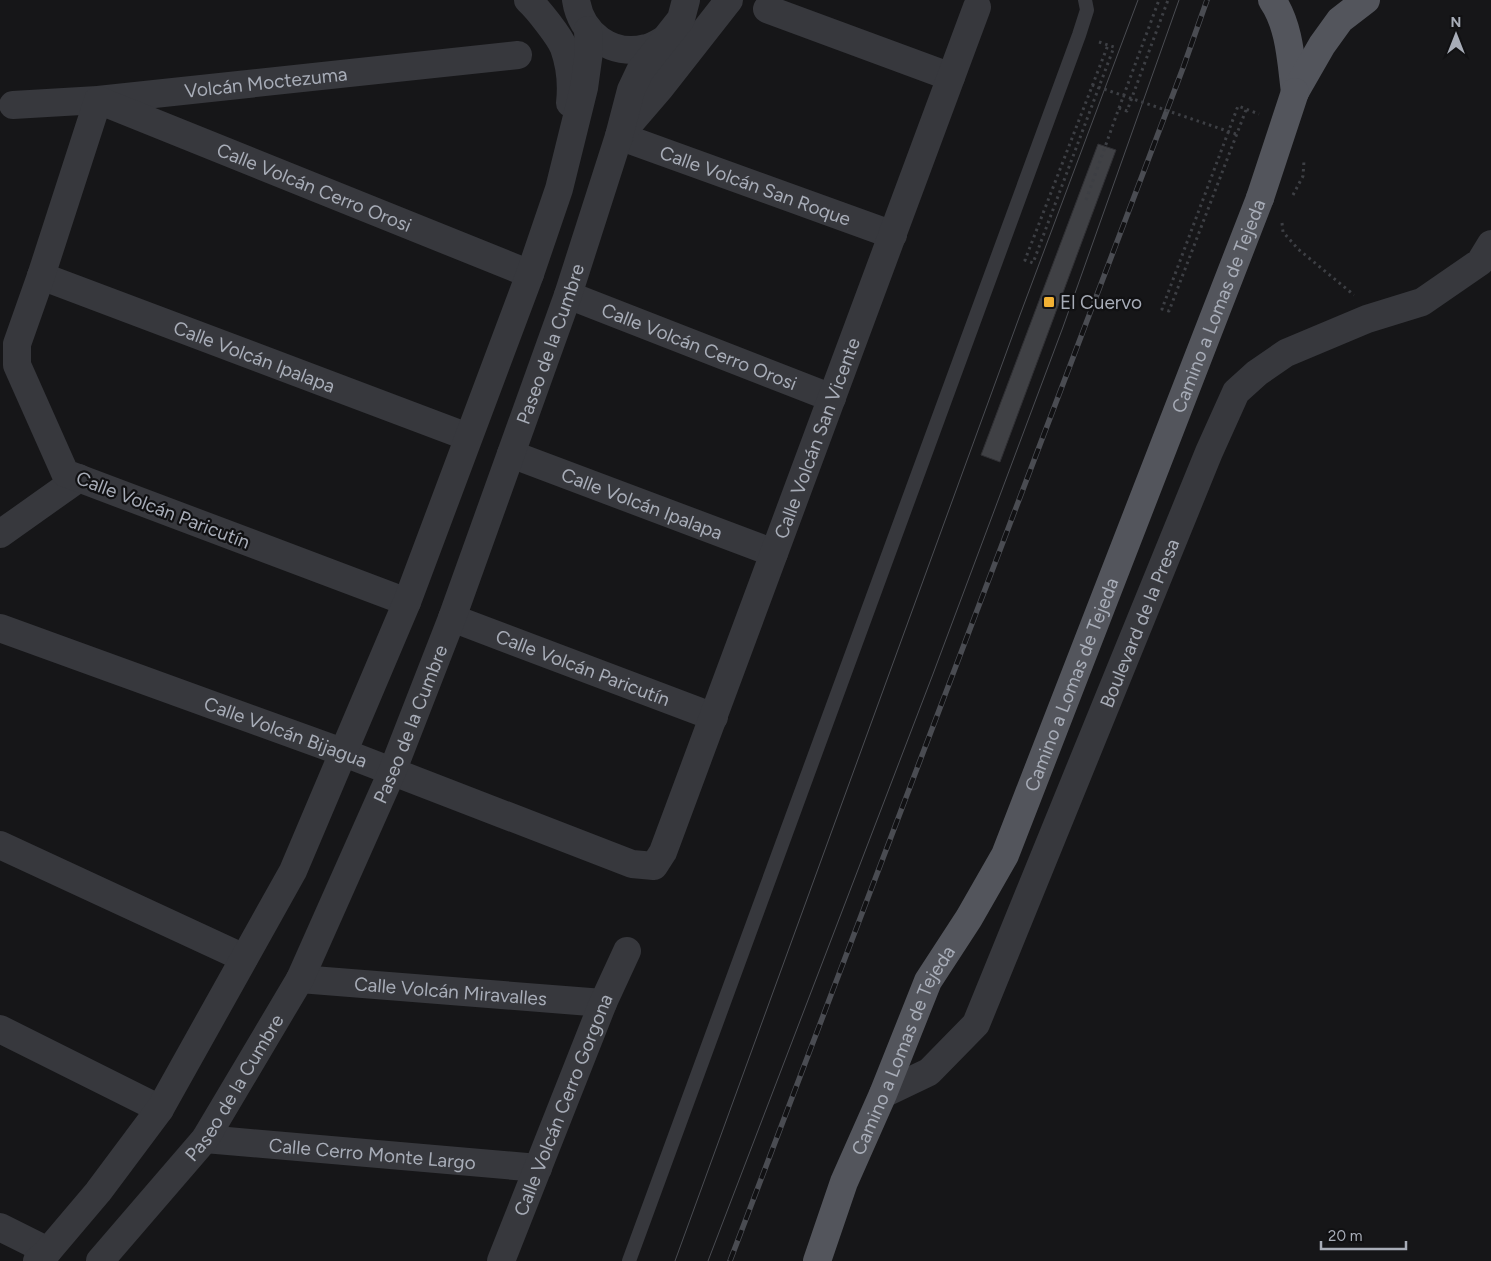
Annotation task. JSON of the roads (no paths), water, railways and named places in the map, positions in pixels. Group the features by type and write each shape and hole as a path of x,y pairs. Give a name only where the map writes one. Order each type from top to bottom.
{"main road":[{"name":"Camino a Lomas de Tejeda","path":"1272,0 1279,10 1289,44 1295,92"},
{"name":"Camino a Lomas de Tejeda","path":"817,1261 844,1182 883,1094 928,981 969,918 1005,855 1260,198 1295,92 1322,45 1340,20 1366,0"}],"street":[{"path":"528,0 535,6 564,46 572,88 564,169"},
{"path":"576,0 578,13 588,30 604,44 626,50 648,48 667,38"},
{"name":"Paseo de la Cumbre","path":"100,1261 205,1139 300,979 392,772 452,618 568,295 619,136 631,90 640,71 681,19 686,0"},
{"name":"Paseo de la Cumbre","path":"619,136 660,88 729,0"},
{"name":"Calle Volcán San Vicente","path":"654,866 663,852 714,717 977,8"},
{"path":"767,9 951,77"},
{"path":"0,1227 43,1256 98,1192 160,1109 292,871 407,602 530,274 559,190 584,88 589,52 588,30"},
{"name":"Volcán Moctezuma","path":"13,105 98,100 518,54"},
{"name":"Calle Volcán Cerro Orosi","path":"98,100 530,274"},
{"name":"Calle Volcán Paricutín","path":"98,100 17,344 17,365 65,473 407,602"},
{"name":"Calle Volcán San Roque","path":"619,136 892,235"},
{"name":"Boulevard de la Presa","path":"883,1094 929,1072 976,1024 1205,461 1236,392 1257,373 1286,353 1367,319 1422,302 1480,262 1491,244"},
{"name":"Calle Volcán Ipalapa","path":"41,276 468,437"},
{"name":"Calle Volcán Cerro Orosi","path":"568,295 832,398"},
{"name":"Calle Volcán Ipalapa","path":"511,454 774,553"},
{"path":"0,534 79,478"},
{"name":"Calle Volcán Paricutín","path":"452,618 714,717"},
{"name":"Calle Volcán Bijagua","path":"0,628 342,752 632,864 654,866"},
{"path":"0,845 244,958"},
{"name":"Calle Volcán Cerro Gorgona","path":"501,1261 603,1003 627,950"},
{"name":"Calle Volcán Miravalles","path":"300,979 603,1003"},
{"path":"0,1029 160,1109"},
{"name":"Calle Cerro Monte Largo","path":"205,1139 538,1168"}],"lane":[{"path":"629,1261 1079,35 1087,10 1085,0"}],"tram line":[{"path":"675,1261 1020,315 1138,0"},
{"path":"708,1261 933,674 1063,327 1179,0"}],"railway":[{"path":"730,1261 1183,68 1207,0"}],"place":[{"name":"El Cuervo","path":"1049,302"}]}
